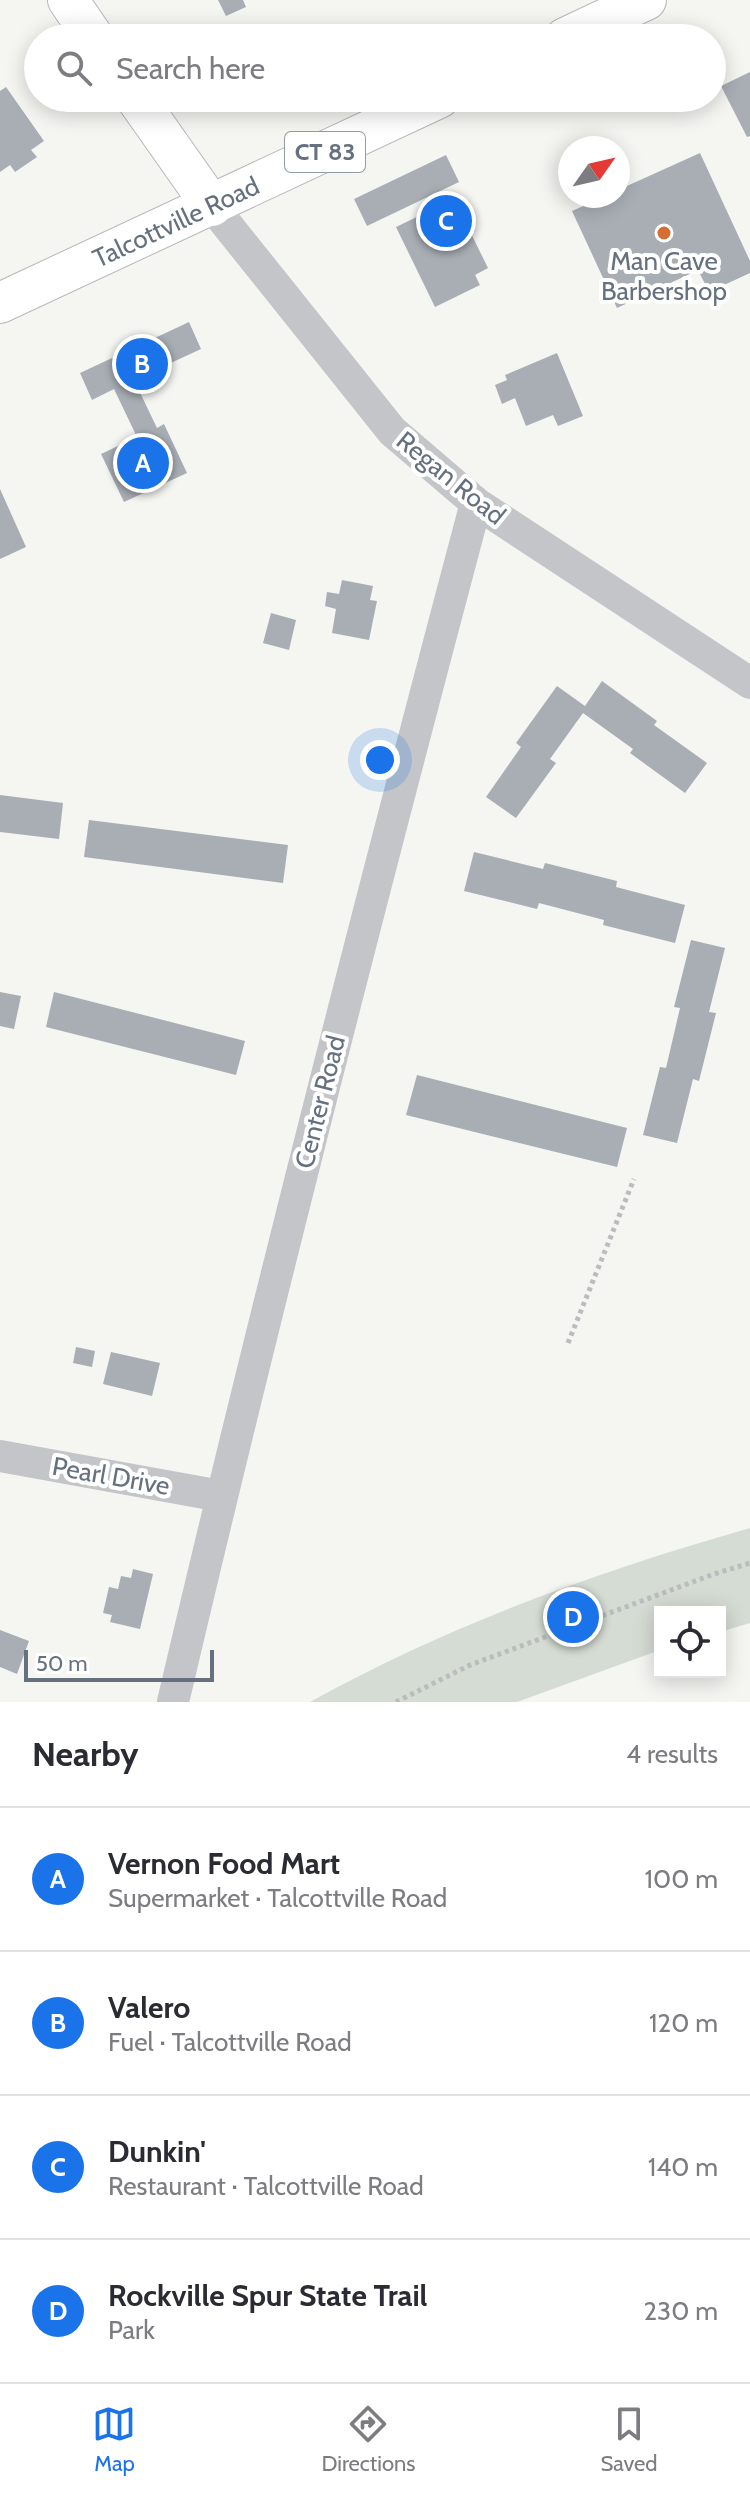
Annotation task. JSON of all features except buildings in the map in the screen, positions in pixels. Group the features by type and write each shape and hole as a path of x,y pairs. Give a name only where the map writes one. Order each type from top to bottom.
{"main road":[{"path":"68,0 84,24"},
{"path":"595,24 646,0"},
{"path":"146,112 212,206"},
{"name":"Talcottville Road","path":"0,303 410,112"}],"street":[{"name":"Regan Road","path":"212,206 392,431 476,503 750,683"},
{"name":"Center Road","path":"173,1702 221,1496 348,988 476,503"},
{"name":"Pearl Drive","path":"0,1456 221,1496"}],"path":[{"path":"568,1343 573,1324 634,1179"},
{"path":"396,1702 470,1665 750,1563"}],"shaded area":[{"path":"750,1528 750,1623 726,1630 726,1606 654,1606 654,1652 517,1702 310,1702 471,1624 636,1563"}],"place":[{"name":"Dunkin'","path":"446,221"},
{"name":"Man Cave Barbershop","path":"664,233"},
{"name":"Valero","path":"142,364"},
{"name":"Vernon Food Mart","path":"143,463"},
{"name":"Rockville Spur State Trail","path":"573,1617"}]}
